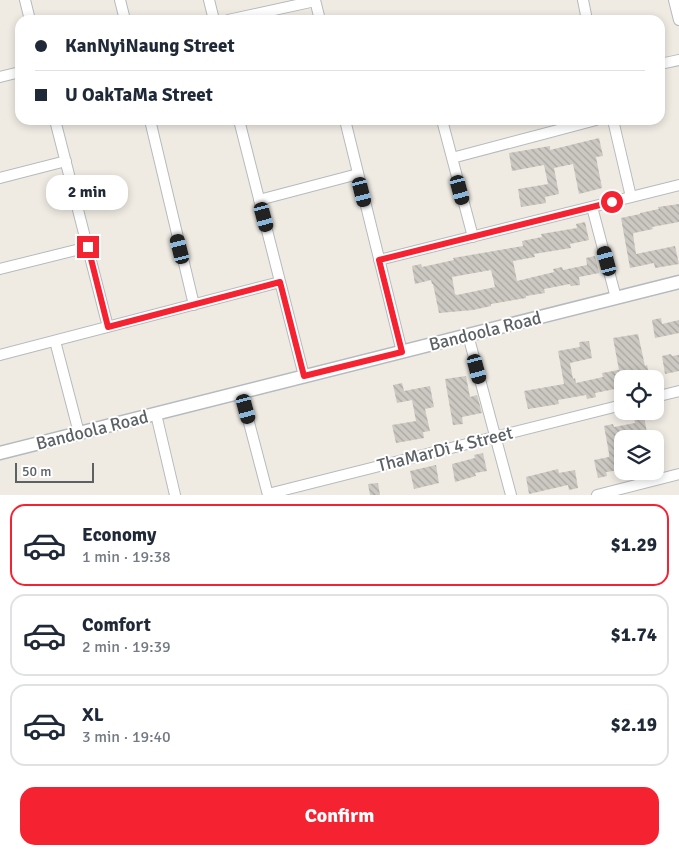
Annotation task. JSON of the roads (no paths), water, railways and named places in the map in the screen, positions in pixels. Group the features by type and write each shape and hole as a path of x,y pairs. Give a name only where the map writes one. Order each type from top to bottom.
{"street":[{"path":"25,0 29,15"},
{"path":"120,0 124,15"},
{"path":"209,0 213,15"},
{"path":"583,0 586,15"},
{"path":"674,0 679,20"},
{"path":"251,15 315,1 319,15"},
{"path":"665,63 679,60"},
{"path":"0,77 15,73"},
{"path":"56,125 108,327"},
{"path":"151,125 194,305"},
{"path":"240,125 304,376"},
{"path":"346,125 402,352"},
{"path":"443,125 473,237"},
{"path":"452,158 577,125"},
{"path":"613,125 631,197"},
{"path":"0,178 66,161"},
{"path":"260,200 358,174"},
{"path":"379,260 679,185"},
{"path":"592,207 616,298"},
{"path":"0,269 88,247"},
{"path":"0,355 280,282"},
{"name":"Bandoola Road","path":"0,453 679,282"},
{"path":"468,335 511,495"},
{"path":"55,341 79,433"},
{"path":"664,395 679,391"},
{"path":"241,392 268,494"},
{"name":"ThaMarDi 4 Street","path":"268,494 614,407"},
{"path":"156,414 175,495"},
{"path":"597,495 679,474"}]}
